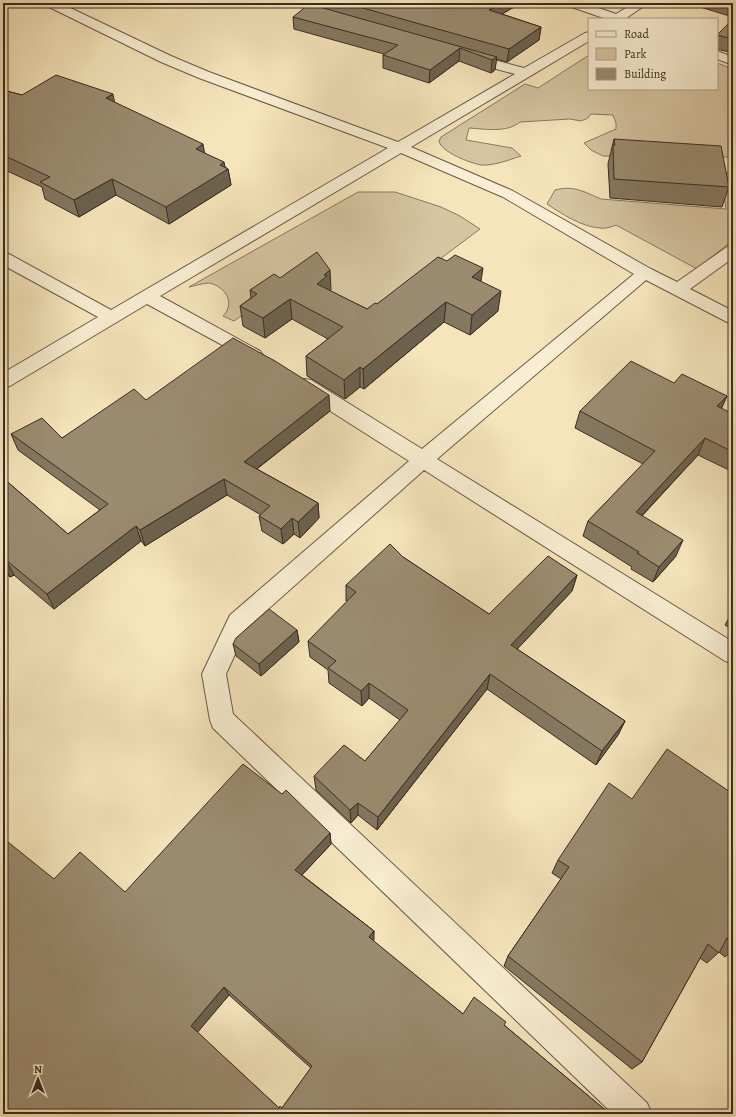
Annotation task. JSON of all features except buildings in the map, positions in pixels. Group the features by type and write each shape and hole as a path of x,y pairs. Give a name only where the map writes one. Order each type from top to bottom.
{"street":[{"path":"51,3 166,59 204,75 401,148 508,194 645,273 733,318"},
{"path":"573,3 614,18"},
{"path":"619,18 642,3"},
{"path":"3,381 588,37"},
{"path":"459,54 526,73"},
{"path":"718,55 733,61"},
{"path":"677,290 733,250"},
{"path":"3,258 111,317"},
{"path":"636,1114 222,720 214,674 238,622 424,459 645,273"},
{"path":"148,297 271,365"},
{"path":"291,376 733,654"}],"green space":[{"path":"588,56 588,90 718,90 718,63 733,69 733,159 729,157 603,156 591,150 584,143 616,129 616,123 613,115 591,114 588,118 581,121 570,119 520,122 509,128 502,129 469,128 466,140 512,148 521,156 491,165 481,165 470,162 450,153 441,145 439,141 441,137 525,84 538,88"},
{"path":"733,171 733,240 697,269 616,225 604,228 579,223 547,204 555,190 568,188 579,190 601,199 726,209 721,174"},
{"path":"358,192 395,192 441,207 460,216 480,229 359,320 274,293 234,321 223,316 229,306 229,301 224,291 209,283 189,287"}]}
